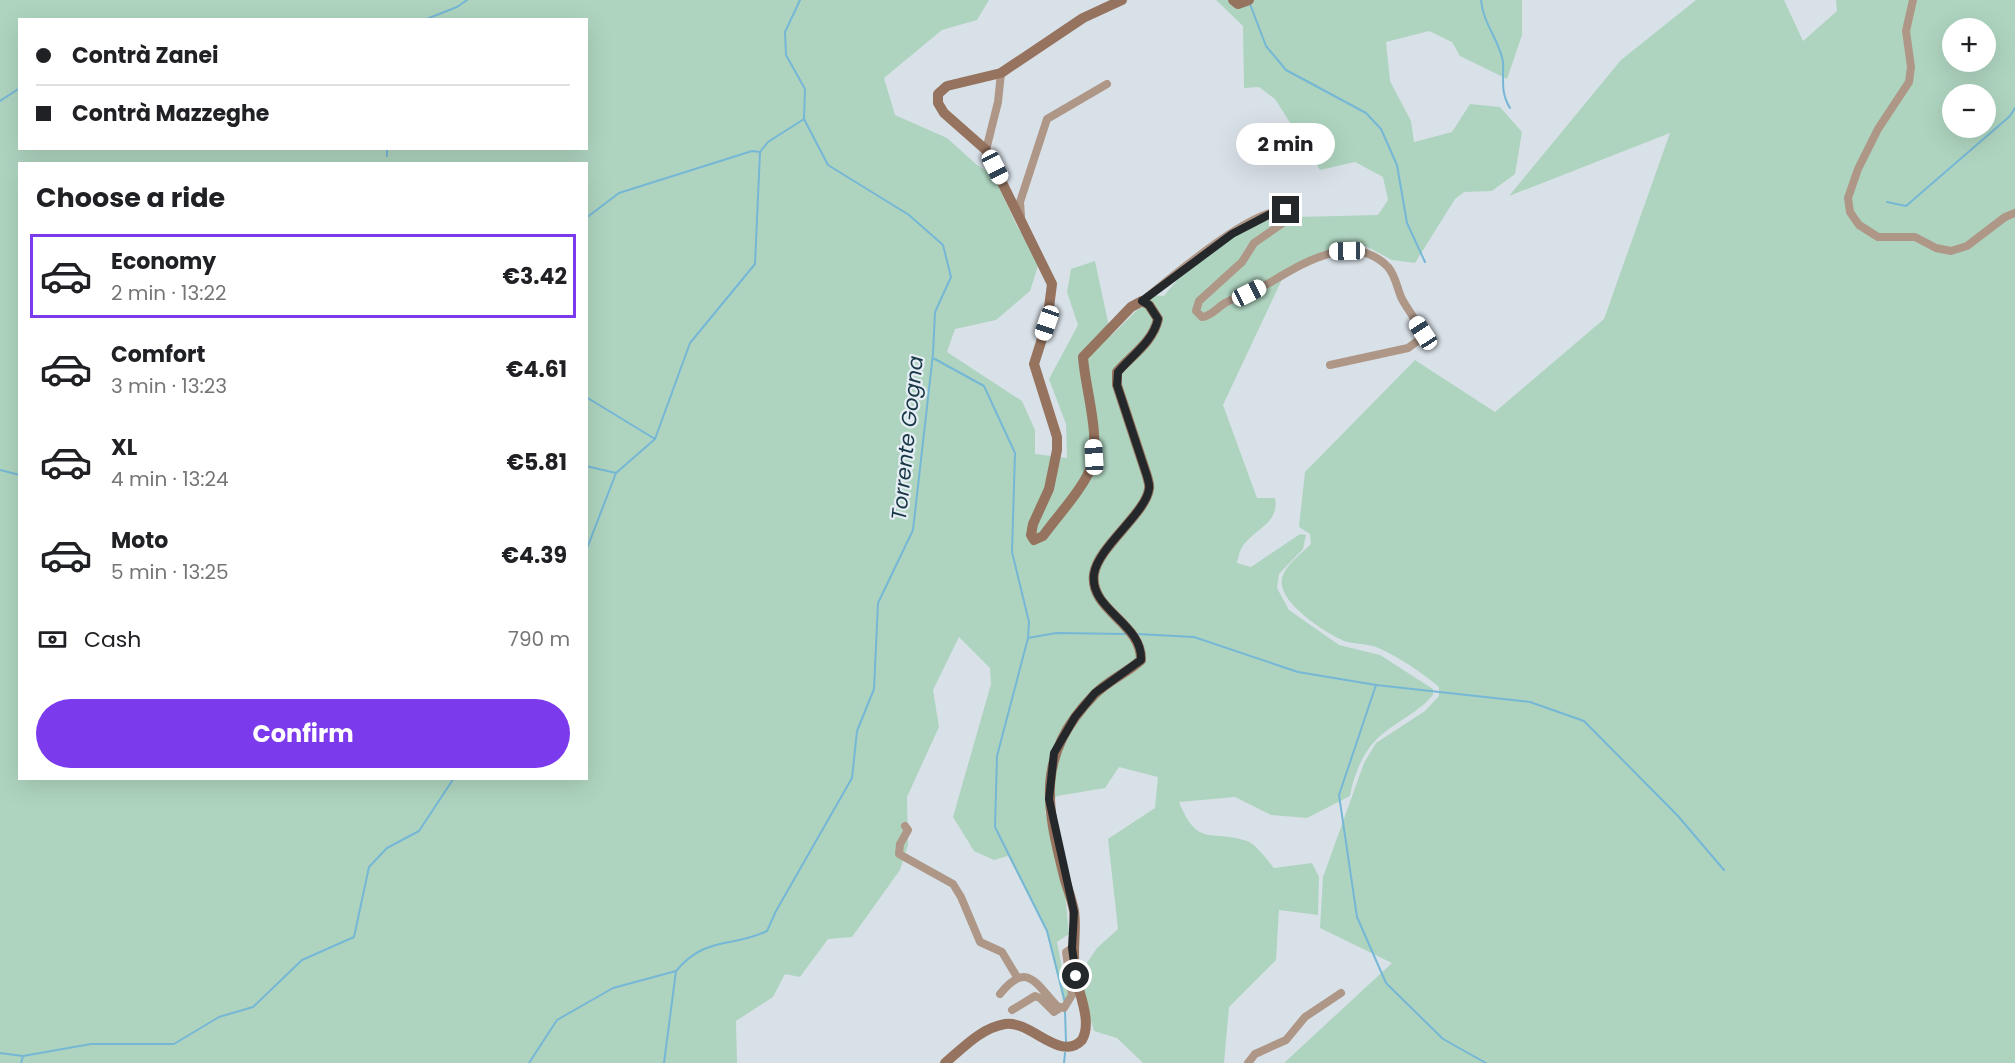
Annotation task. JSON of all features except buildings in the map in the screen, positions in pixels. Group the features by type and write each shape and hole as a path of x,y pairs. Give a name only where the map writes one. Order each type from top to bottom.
{"street":[{"path":"1122,0 1083,18 1001,73 947,86 938,94 938,103 944,113 986,150 1022,226 1037,249 1052,284 1047,323 1034,364 1057,437 1057,450 1049,489 1033,524 1031,535 1034,540 1043,536 1089,473 1094,457 1091,405 1083,357 1131,307 1232,234 1264,216 1285,210 1288,216 1260,237 1242,262 1199,301 1196,311 1202,317 1208,316 1226,302 1322,255 1347,251 1368,256 1384,264 1392,272 1401,297 1423,337 1408,348 1330,365"},
{"path":"1233,0 1238,4 1247,2"},
{"path":"1913,0 1906,30 1911,67 1909,82 1878,129 1854,179 1848,198 1850,212 1859,225 1878,237 1914,237 1936,248 1951,251 1966,246 2015,213"},
{"path":"986,150 998,102 1001,73"},
{"path":"1022,226 1020,202 1047,119 1107,84"},
{"path":"945,1063 978,1035 1006,1024 1021,1026 1054,1052 1068,1052 1074,1048 1082,1040 1086,1026 1072,948 1074,912 1049,799 1054,753 1075,717 1095,693 1141,660 1141,651 1133,634 1099,596 1094,572 1146,498 1149,489 1147,476 1117,385 1118,372 1143,347 1156,328 1158,319 1149,305 1142,301"},
{"path":"905,826 908,830 900,844 899,854 953,884 980,942 1000,951 1017,977"},
{"path":"1012,1011 1035,996 1054,1012 1064,1008 1071,999 1066,952 1072,948"},
{"path":"1000,994 1017,977 1024,976 1041,985 1060,1008"},
{"path":"1248,1063 1255,1054 1286,1040 1305,1017 1341,993"}],"green space":[{"path":"0,0 989,0 977,20 942,30 884,78 895,115 947,138 977,165 993,175 1017,226 1039,263 1030,291 996,320 955,329 947,352 1022,401 1035,430 1035,454 1067,458 1066,424 1049,379 1078,325 1067,292 1071,269 1095,261 1111,336 1152,295 1164,296 1189,269 1219,246 1284,209 1296,217 1378,215 1388,200 1383,177 1355,162 1320,170 1275,99 1259,87 1244,88 1243,26 1216,0 1522,0 1522,35 1507,79 1460,56 1452,42 1429,31 1386,42 1390,81 1411,121 1414,142 1452,132 1470,104 1500,107 1522,132 1515,174 1492,191 1464,192 1455,199 1415,263 1392,260 1366,246 1340,245 1286,271 1223,405 1257,498 1275,498 1273,515 1246,542 1240,551 1237,563 1251,567 1300,534 1306,535 1303,549 1279,574 1277,588 1289,610 1339,645 1380,655 1433,689 1433,695 1426,702 1370,746 1353,782 1350,796 1307,818 1271,815 1235,797 1179,802 1192,826 1199,831 1247,841 1258,849 1274,868 1312,863 1319,877 1318,915 1279,910 1276,960 1229,1007 1224,1063 1143,1063 1117,1038 1094,1031 1078,976 1097,948 1118,929 1108,839 1155,808 1158,777 1119,767 1105,788 1057,796 1045,811 1065,894 1069,934 1057,942 1065,983 1074,978 1066,1005 1063,1001 1047,931 1008,856 994,860 974,851 953,817 991,684 990,668 959,637 933,690 939,727 907,797 908,845 900,870 852,937 828,939 800,977 785,974 773,997 736,1021 737,1063 0,1063"},
{"path":"1696,0 1784,0 1803,41 1837,11 1836,0 2015,0 2015,1063 1284,1063 1392,963 1320,928 1323,877 1364,763 1376,743 1425,711 1439,696 1439,687 1409,665 1376,647 1344,641 1332,635 1303,614 1287,597 1282,588 1283,574 1311,544 1310,534 1299,527 1305,472 1415,360 1495,412 1604,319 1670,133 1509,196 1621,60"}],"waterway":[{"path":"429,18 457,7 467,0"},
{"name":"Torrente Gogna","path":"676,971 697,952 708,947 767,931 776,911 852,778 857,731 874,689 878,603 913,530 933,354 935,312 951,277 943,245 909,215 828,165 804,119 805,89 786,55 785,32 800,0"},
{"path":"1481,0 1482,9 1501,54 1504,91 1510,108"},
{"path":"1250,4 1266,46 1286,70 1366,113 1381,129 1397,165 1407,223 1425,262"},
{"path":"0,101 18,89"},
{"path":"1887,202 1906,206 2010,116 2015,108"},
{"path":"588,546 616,473 655,439 690,343 755,264 760,152 768,142 804,119"},
{"path":"387,150 387,156"},
{"path":"588,216 619,193 752,151 760,152"},
{"path":"933,358 984,386 1015,453 1012,552 1029,622 1028,638 997,756 995,827 1047,931 1065,1002"},
{"path":"588,398 655,439"},
{"path":"588,466 616,473"},
{"path":"0,470 18,474"},
{"path":"1028,638 1056,633 1128,634"},
{"path":"1137,634 1194,637 1298,672 1376,685 1530,702 1584,721 1678,816 1724,870"},
{"path":"1376,685 1339,795 1357,917 1386,983 1443,1039 1486,1063"},
{"path":"0,1053 23,1056 91,1044 174,1044 219,1017 253,1007 302,960 354,937 369,867 387,848 419,831 453,780"},
{"path":"529,1063 557,1020 613,988 676,971"},
{"path":"664,1063 676,971"},
{"path":"1065,1011 1066,1042"},
{"path":"1064,1063 1065,1053"},
{"path":"21,1063 23,1056"}],"route":[{"path":"1076,976 1072,948 1074,912 1065,880 1049,799 1054,753 1075,717 1095,693 1141,660 1141,651 1135,637 1106,605 1093,584 1094,572 1115,538 1146,498 1149,489 1147,476 1117,385 1118,372 1143,347 1156,328 1158,319 1149,305 1142,301 1232,234 1264,216 1278,210 1286,210"}]}
